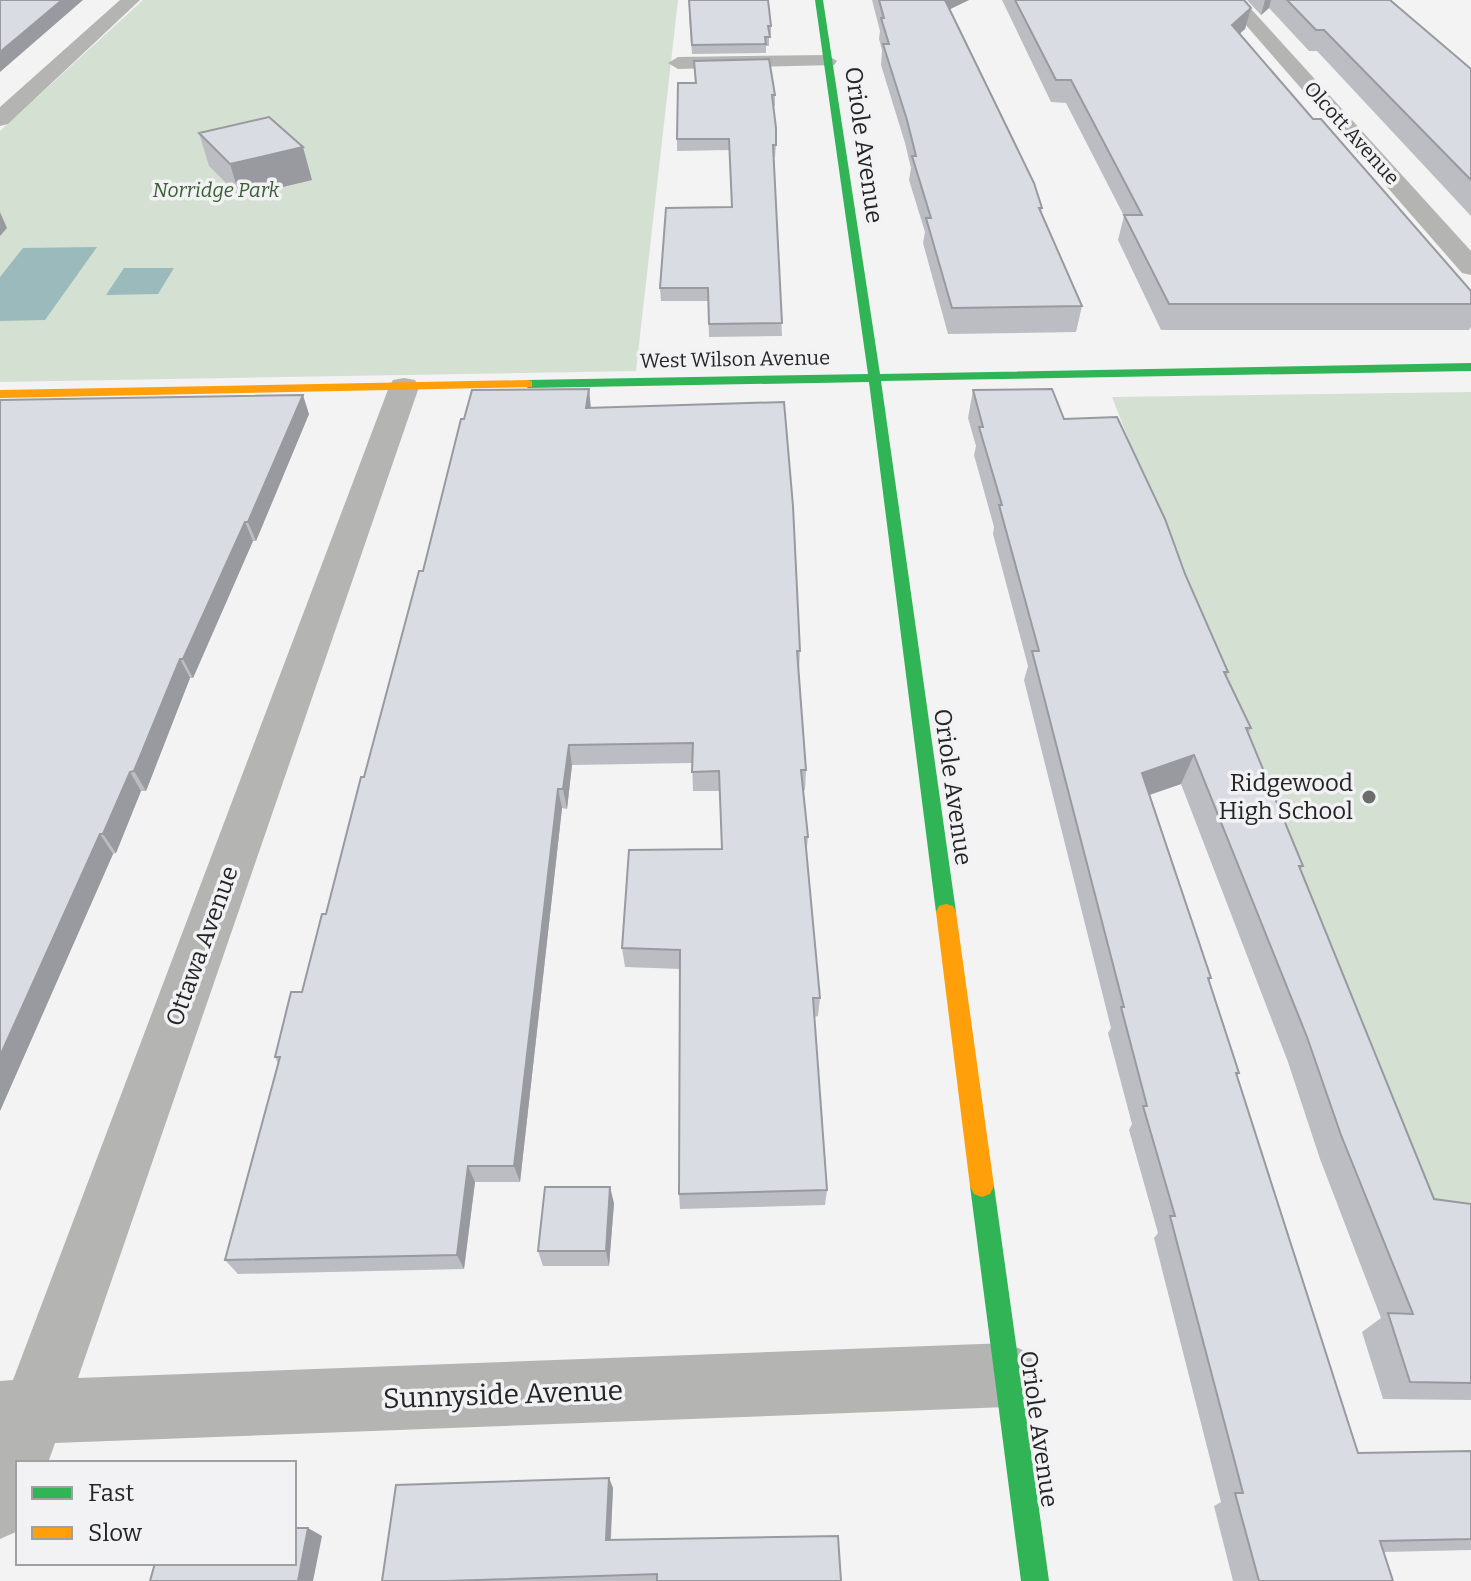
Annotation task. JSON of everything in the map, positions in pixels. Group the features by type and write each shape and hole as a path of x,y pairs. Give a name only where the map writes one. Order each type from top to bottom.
{"street":[{"path":"0,119 131,0"},
{"name":"Oriole Avenue","path":"819,0 875,379 1035,1581"},
{"name":"Olcott Avenue","path":"1233,0 1471,267"},
{"path":"678,63 827,61"},
{"name":"West Wilson Avenue","path":"0,394 1471,367"},
{"name":"Ottawa Avenue","path":"0,1505 17,1412 404,387"},
{"name":"Sunnyside Avenue","path":"17,1412 1007,1375"}],"green space":[{"name":"Norridge Park","path":"143,0 678,0 636,371 0,382 0,131"},
{"name":"Ridgewood High School","path":"1471,392 1471,1206 1422,1198 1112,397"}],"water":[{"path":"97,247 45,320 0,321 0,277 23,248"},
{"path":"124,268 174,268 158,294 106,295"}],"building":[{"path":"0,0 62,0 0,52"},
{"path":"689,0 768,0 770,37 765,37 766,44 692,45"},
{"path":"879,0 945,0 1034,183 1042,208 1039,208 1082,306 952,308 926,218 931,218 912,156 916,156 907,120 883,44 889,44"},
{"path":"1015,0 1244,0 1251,8 1232,25 1313,119 1321,119 1471,291 1471,304 1169,304 1124,215 1142,215 1071,80 1056,80"},
{"path":"1287,0 1390,0 1471,69 1471,180 1324,30 1316,30"},
{"path":"769,59 775,95 772,95 776,145 773,145 782,323 709,324 708,288 660,288 666,208 732,207 729,139 677,139 678,83 696,83 694,61"},
{"path":"269,117 303,147 230,164 199,133"},
{"path":"589,389 586,408 784,402 793,506 800,651 797,651 806,770 801,770 808,837 805,837 820,998 813,998 827,1190 679,1194 680,950 622,948 629,850 722,849 719,771 692,772 693,743 569,745 563,789 558,789 514,1166 468,1166 457,1255 225,1260 280,1057 275,1057 291,992 302,992 322,914 326,914 361,777 364,777 419,571 423,571 461,419 464,419 472,390"},
{"path":"1052,389 1064,419 1117,417 1165,519 1185,574 1228,672 1224,672 1251,728 1246,728 1303,866 1299,866 1434,1199 1471,1204 1471,1383 1410,1382 1388,1313 1413,1314 1194,755 1142,773 1211,978 1208,978 1239,1073 1236,1073 1358,1453 1471,1451 1471,1539 1380,1541 1393,1581 1259,1581 1235,1493 1243,1493 1170,1216 1175,1216 1143,1106 1147,1106 1121,1007 1124,1007 1032,651 1039,651 979,427 983,427 973,390"},
{"path":"303,395 248,522 245,522 183,659 180,659 134,771 130,772 103,834 100,834 0,1056 0,400"},
{"path":"545,1187 610,1187 606,1251 538,1251"},
{"path":"609,1478 606,1540 838,1536 841,1581 657,1581 657,1574 382,1581 396,1485"},
{"path":"296,1528 308,1528 298,1581 150,1581 154,1565 296,1565"}],"traffic: fast":[{"path":"819,0 879,409 946,912"},
{"path":"528,384 1471,367"},
{"path":"982,1186 1035,1581"}],"traffic: slow":[{"path":"0,394 528,384"},
{"path":"946,912 982,1186"}],"place":[{"name":"Ridgewood High School","path":"1369,797"}]}
